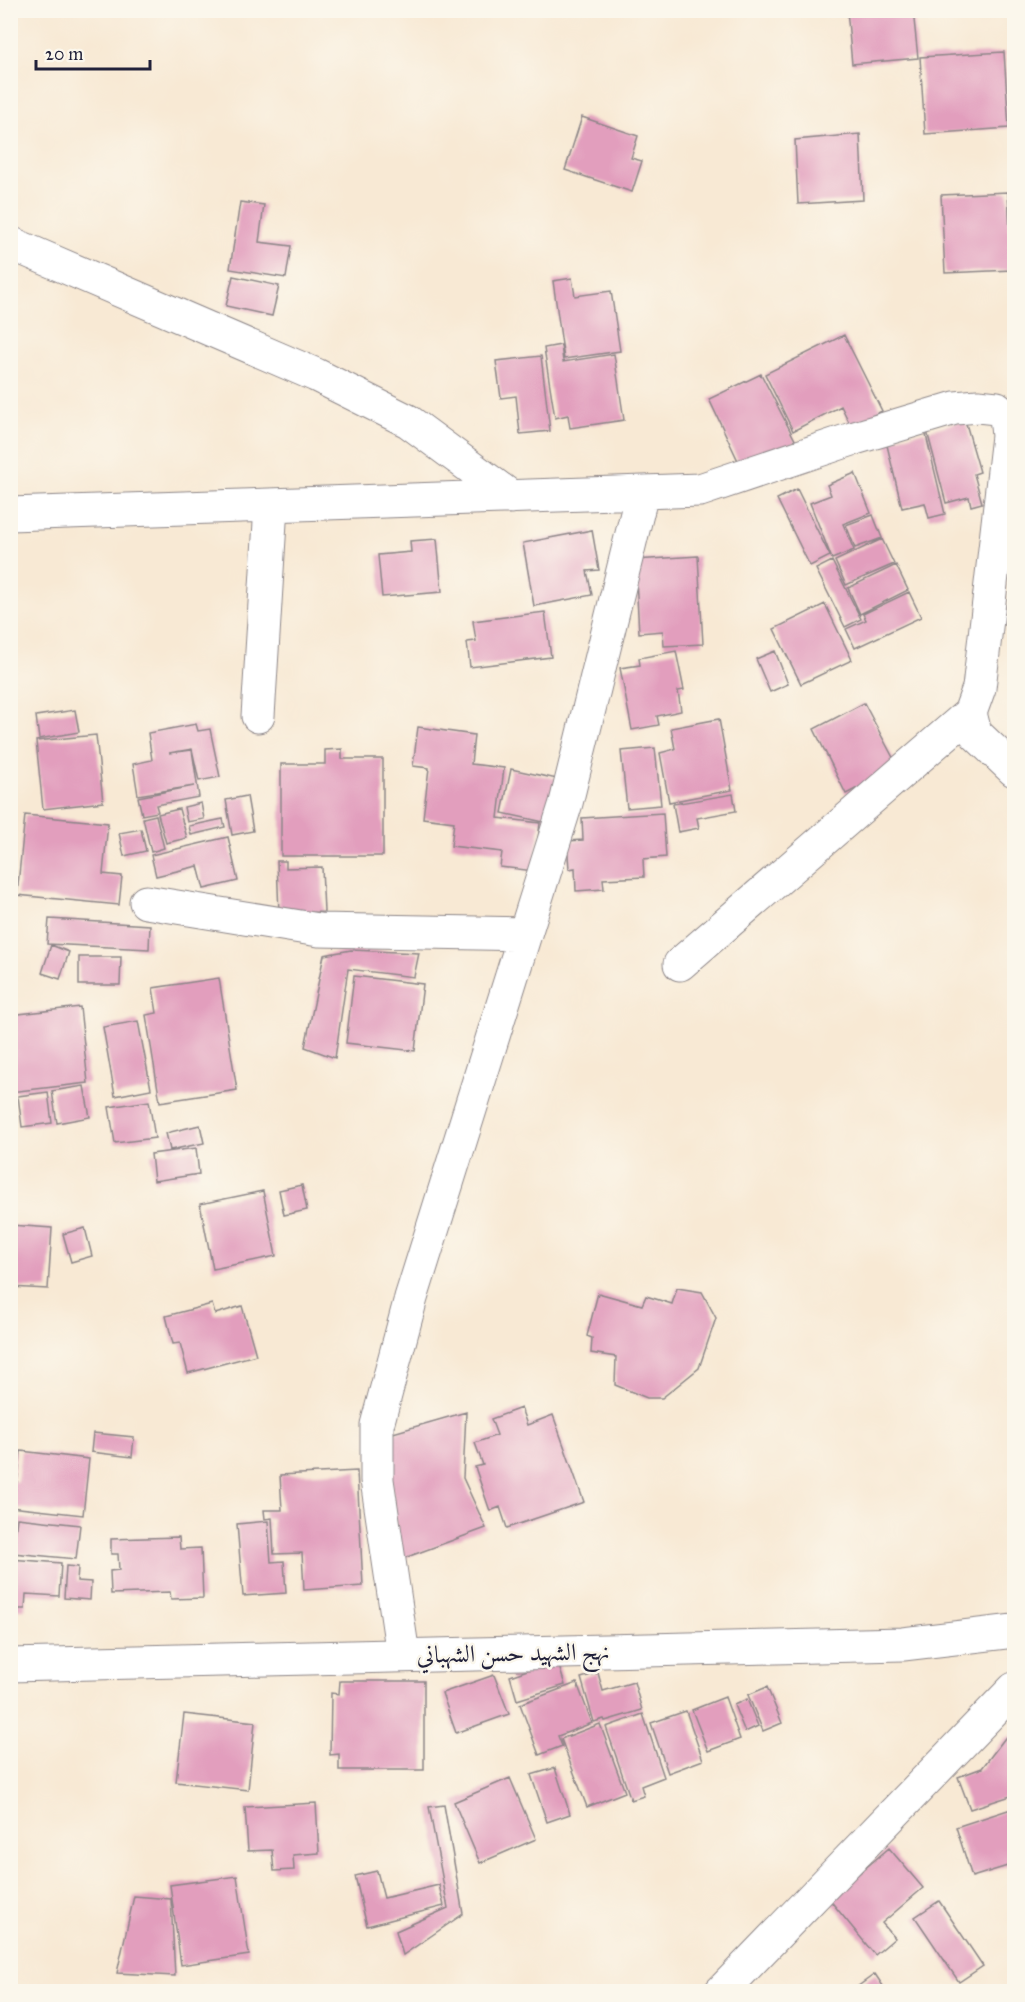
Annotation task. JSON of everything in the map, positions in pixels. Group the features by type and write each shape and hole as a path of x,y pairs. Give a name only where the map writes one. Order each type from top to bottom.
{"street":[{"path":"10,243 316,375 408,421 511,497"},
{"path":"10,514 642,494 700,490 855,438 955,408 978,406 997,408 1006,416 1008,436 979,688 970,713 680,964"},
{"path":"403,1655 377,1480 377,1425 411,1298 566,803 642,494"},
{"path":"258,716 271,506"},
{"path":"970,713 975,734 1014,770"},
{"path":"146,902 319,930 525,934"},
{"name":"نهج الشهيد حسن الشهباني","path":"10,1665 903,1644 1014,1631"},
{"path":"721,1992 1014,1689"}],"building":[{"path":"847,10 913,10 918,58 852,64"},
{"path":"1004,52 1009,128 925,134 920,57"},
{"path":"582,117 638,136 631,158 642,161 632,192 565,170"},
{"path":"860,134 863,200 798,204 795,140"},
{"path":"1008,192 1012,270 945,273 941,195"},
{"path":"240,202 264,205 259,242 291,246 286,278 230,269"},
{"path":"233,276 279,286 272,316 226,306"},
{"path":"572,278 575,296 611,291 620,351 564,359 553,281"},
{"path":"844,335 882,411 851,426 841,406 793,431 765,374"},
{"path":"561,345 563,362 614,354 624,420 570,428 568,415 555,418 544,348"},
{"path":"541,356 550,431 520,434 516,396 501,398 496,361"},
{"path":"761,374 796,442 741,467 709,399"},
{"path":"965,420 980,472 974,474 982,503 971,506 969,497 946,503 927,431"},
{"path":"925,431 945,514 929,518 925,503 902,508 886,441"},
{"path":"855,473 871,513 843,524 854,550 832,559 810,503 831,495 827,485"},
{"path":"797,489 830,556 810,566 777,499"},
{"path":"873,515 882,538 855,548 846,525"},
{"path":"592,530 599,570 587,571 592,595 534,606 523,543"},
{"path":"437,539 442,592 382,597 378,555 411,552 410,541"},
{"path":"882,539 894,564 846,585 835,561"},
{"path":"698,556 703,644 664,646 663,631 639,633 635,560"},
{"path":"832,561 861,619 845,627 816,569"},
{"path":"896,565 908,590 860,614 848,588"},
{"path":"909,592 921,617 855,648 846,629 866,620 863,614"},
{"path":"825,604 852,660 801,684 774,629"},
{"path":"545,612 551,657 470,667 467,642 476,641 473,621"},
{"path":"676,651 684,690 678,691 681,711 657,716 659,725 632,730 620,668 640,665 639,658"},
{"path":"775,651 788,684 770,692 756,659"},
{"path":"864,703 898,767 846,794 814,729"},
{"path":"75,710 79,732 39,739 36,716"},
{"path":"719,719 732,790 669,802 660,753 675,749 671,728"},
{"path":"196,724 198,731 210,729 220,777 199,781 192,749 169,753 192,750 199,797 156,805 158,812 142,815 138,797 194,786 138,795 133,764 152,760 148,733"},
{"path":"418,727 474,735 471,764 504,768 498,818 540,823 534,871 500,867 502,852 451,846 454,822 423,818 429,768 413,766"},
{"path":"96,735 103,802 43,809 36,741"},
{"path":"655,748 661,805 627,808 621,751"},
{"path":"342,749 342,759 383,759 383,856 281,856 281,764 325,764 325,750"},
{"path":"511,769 562,780 553,824 502,813"},
{"path":"733,794 736,811 697,818 699,828 678,832 673,804"},
{"path":"247,796 253,831 232,835 226,800"},
{"path":"201,803 204,819 187,822 184,807"},
{"path":"179,809 187,838 166,843 158,814"},
{"path":"663,813 666,857 643,859 644,877 603,879 604,889 576,891 575,868 569,869 567,841 583,840 582,818"},
{"path":"25,815 108,823 103,874 122,876 119,905 17,895"},
{"path":"156,815 164,848 151,852 143,818"},
{"path":"223,819 225,827 191,835 189,826"},
{"path":"141,829 146,851 124,856 119,833"},
{"path":"228,837 238,881 204,889 198,866 156,876 151,855"},
{"path":"277,861 286,861 286,868 322,867 324,912 279,914"},
{"path":"49,919 150,925 149,949 47,944"},
{"path":"51,945 69,952 60,979 42,973"},
{"path":"351,950 419,953 414,977 348,969 335,1058 305,1047 324,955"},
{"path":"79,957 121,957 120,985 79,985"},
{"path":"354,976 423,984 415,1051 346,1043"},
{"path":"219,978 237,1090 160,1102 146,1015 157,1013 153,988"},
{"path":"80,1007 88,1083 10,1092 10,1015"},
{"path":"138,1021 151,1089 115,1096 103,1027"},
{"path":"84,1086 90,1117 57,1123 52,1091"},
{"path":"48,1092 52,1123 22,1127 18,1096"},
{"path":"149,1101 155,1138 115,1143 109,1107"},
{"path":"200,1125 204,1143 170,1150 166,1133"},
{"path":"196,1148 199,1174 154,1181 151,1154"},
{"path":"302,1185 307,1210 284,1215 279,1190"},
{"path":"263,1191 276,1256 213,1269 200,1204"},
{"path":"10,1225 52,1228 48,1289 10,1287"},
{"path":"85,1228 92,1256 71,1262 63,1234"},
{"path":"677,1288 702,1292 716,1318 699,1368 662,1398 647,1398 615,1385 616,1357 591,1353 592,1338 587,1336 598,1293 642,1305 646,1296 672,1304"},
{"path":"212,1304 215,1314 242,1306 256,1355 188,1373 180,1343 173,1344 166,1316"},
{"path":"521,1408 527,1425 553,1415 584,1502 507,1528 500,1507 490,1511 475,1467 483,1465 475,1443 497,1435 491,1419"},
{"path":"466,1412 463,1478 486,1528 399,1560 386,1435"},
{"path":"93,1433 134,1437 132,1457 91,1452"},
{"path":"10,1450 16,1451 13,1477 10,1476"},
{"path":"21,1451 89,1459 83,1515 10,1507 11,1481 17,1482"},
{"path":"357,1471 363,1586 304,1590 302,1553 274,1554 272,1518 265,1519 264,1510 282,1510 280,1475"},
{"path":"10,1513 14,1513 12,1531 10,1531"},
{"path":"17,1518 80,1525 76,1559 13,1553"},
{"path":"268,1521 271,1562 284,1561 286,1593 243,1596 237,1524"},
{"path":"179,1537 180,1549 201,1548 203,1598 171,1599 170,1592 111,1594 110,1571 119,1570 118,1554 111,1554 111,1539"},
{"path":"10,1559 61,1563 59,1596 26,1594 25,1609 10,1609"},
{"path":"66,1566 78,1567 77,1581 91,1582 90,1600 64,1598"},
{"path":"557,1660 565,1685 517,1700 510,1676"},
{"path":"598,1673 603,1691 634,1682 642,1710 594,1722 581,1678"},
{"path":"494,1675 509,1714 456,1733 442,1693"},
{"path":"340,1681 424,1681 424,1770 339,1770 339,1754 330,1755 331,1693 339,1694"},
{"path":"577,1683 592,1723 558,1736 562,1746 539,1755 520,1704"},
{"path":"767,1687 782,1723 763,1731 748,1695"},
{"path":"725,1697 740,1739 708,1751 692,1710"},
{"path":"747,1699 758,1726 745,1732 734,1705"},
{"path":"686,1711 703,1760 668,1773 651,1723"},
{"path":"184,1714 255,1722 248,1790 176,1782"},
{"path":"643,1714 664,1777 641,1786 644,1796 631,1800 606,1727"},
{"path":"600,1724 625,1792 587,1807 561,1739"},
{"path":"1014,1735 1014,1795 970,1809 958,1777 982,1768 1005,1738"},
{"path":"555,1768 570,1814 547,1822 531,1775"},
{"path":"510,1778 536,1839 480,1863 454,1802"},
{"path":"316,1803 319,1853 293,1855 294,1870 274,1871 272,1850 248,1851 245,1807"},
{"path":"444,1805 463,1914 403,1955 396,1931 448,1908 429,1807"},
{"path":"1014,1808 1014,1864 972,1877 956,1827"},
{"path":"889,1848 923,1888 882,1923 895,1938 875,1955 829,1899"},
{"path":"377,1871 384,1898 439,1885 444,1906 367,1926 355,1876"},
{"path":"237,1876 249,1955 181,1965 170,1885"},
{"path":"134,1896 171,1899 175,1976 117,1973"},
{"path":"939,1901 983,1966 959,1982 915,1917"},
{"path":"875,1974 887,1992 850,1992"}]}
